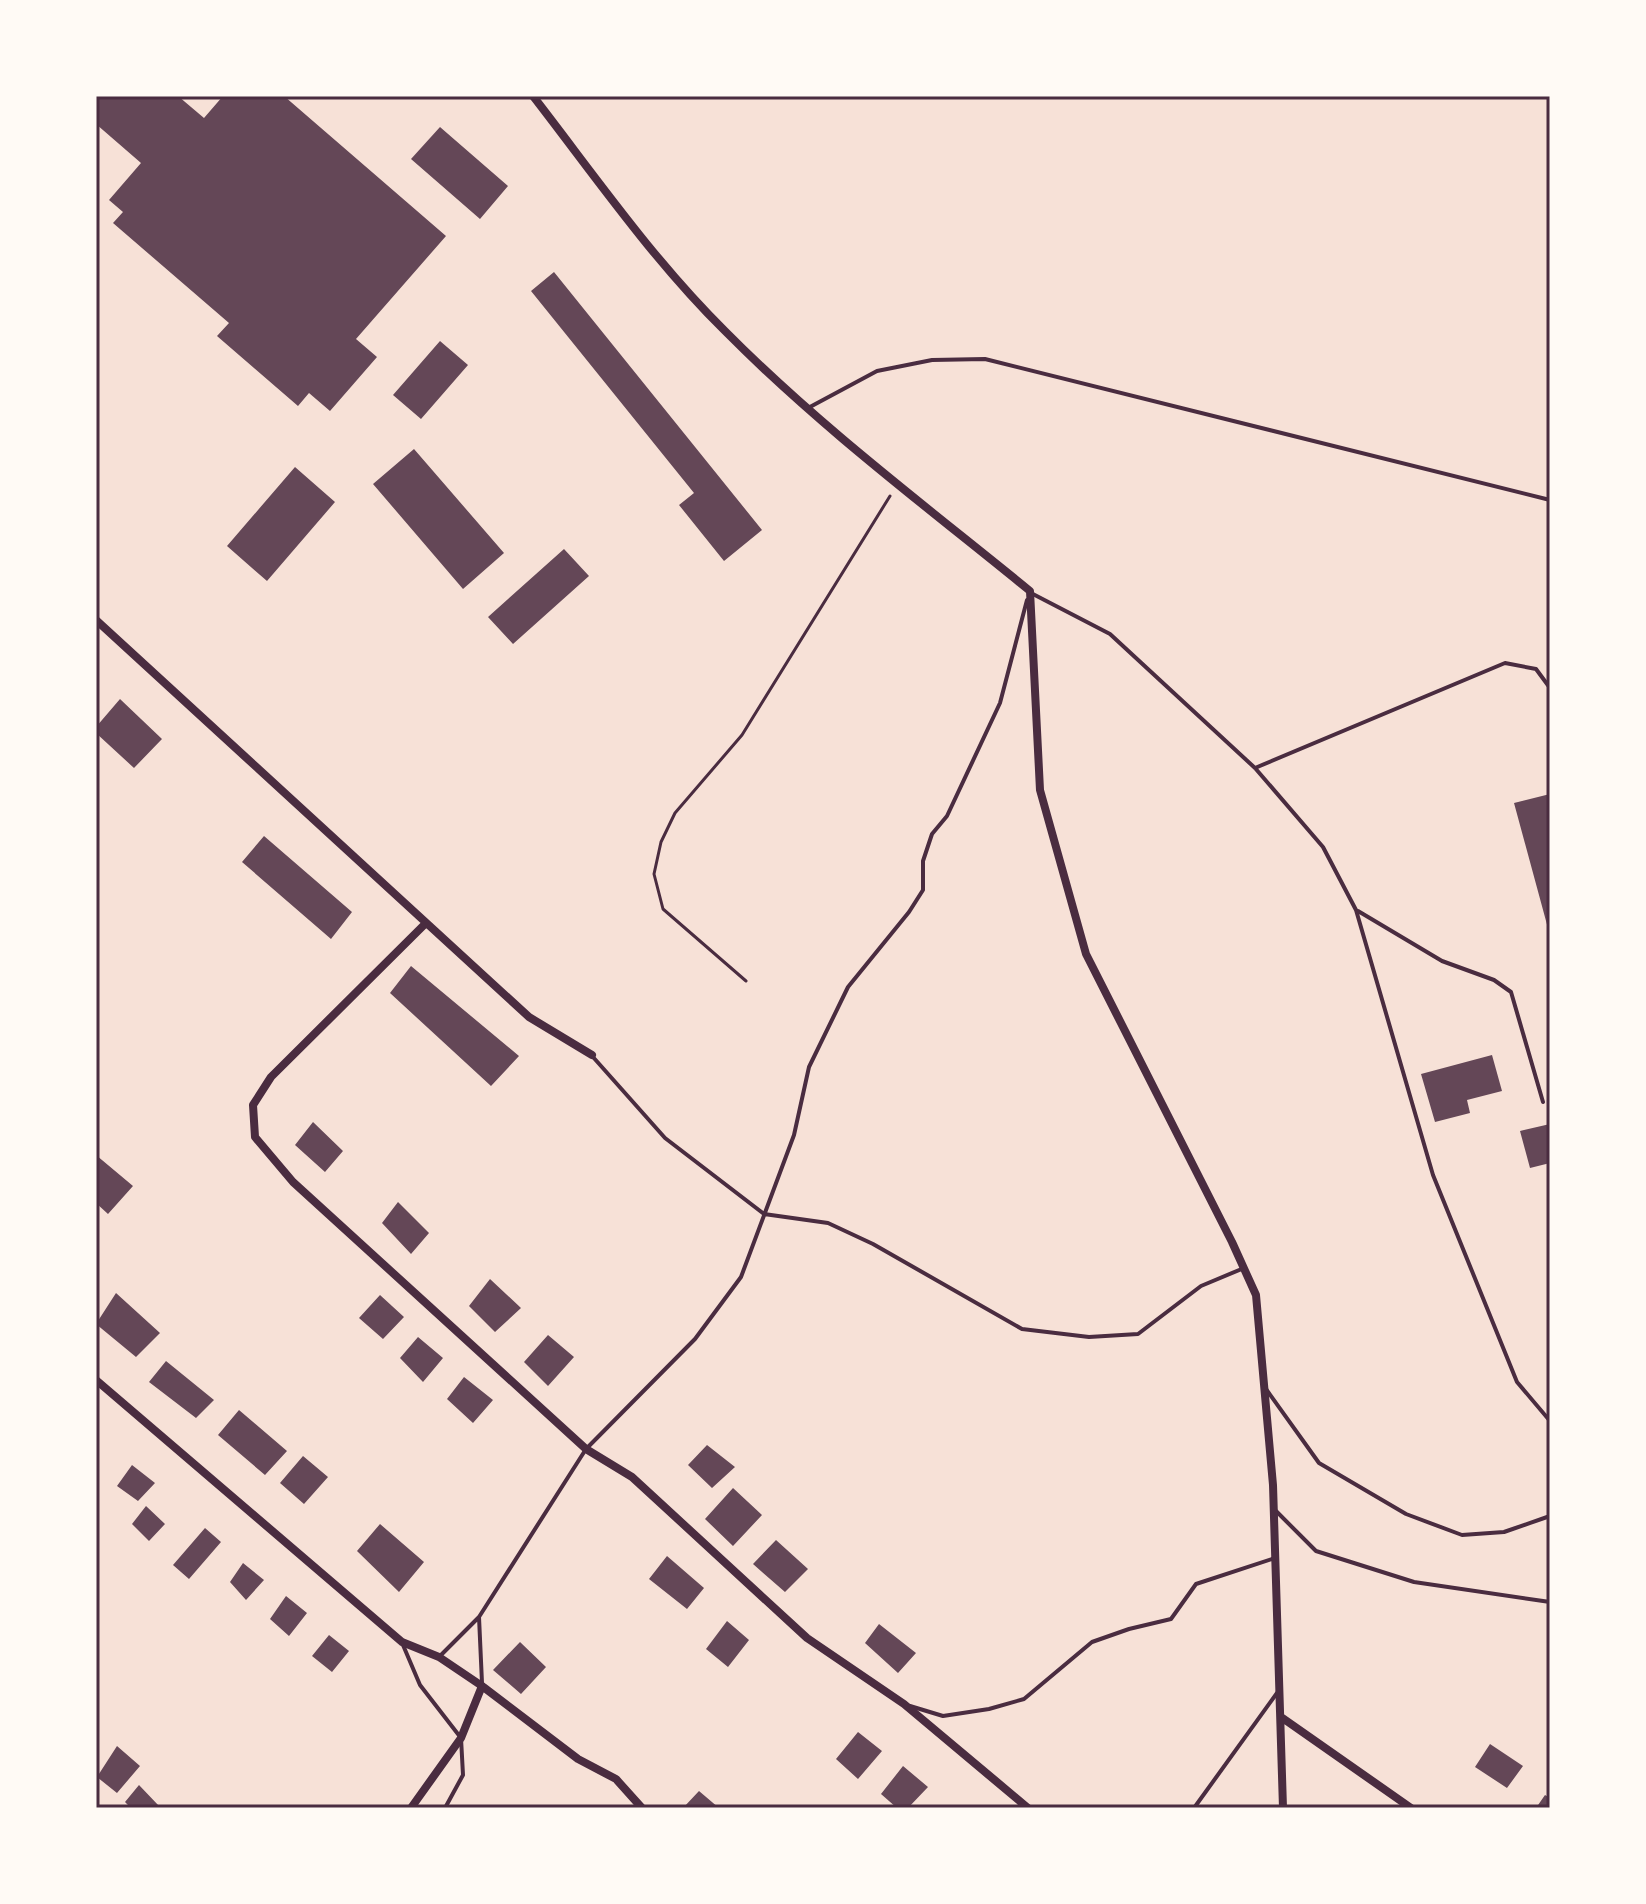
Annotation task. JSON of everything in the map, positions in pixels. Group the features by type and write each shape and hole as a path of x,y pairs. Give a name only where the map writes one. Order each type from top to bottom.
{"street":[{"path":"533,96 658,258 725,332 808,408 1030,591 1040,790 1086,954 1256,1295 1274,1510 1283,1808"},
{"path":"96,620 529,1017 592,1055"},
{"path":"426,923 271,1077 253,1105 255,1137 293,1182 586,1449 632,1477 807,1638 904,1704 1028,1808"},
{"path":"96,1380 402,1642 439,1657 482,1686 578,1759 616,1779 642,1808"},
{"path":"411,1808 461,1738 482,1686"},
{"path":"1281,1717 1411,1808"}],"lane":[{"path":"808,408 877,371 932,360 985,359 1550,500"},
{"path":"439,1657 479,1617 586,1449 695,1339 741,1277 794,1135 809,1067 848,987 923,890 923,861 932,834 947,816 1000,703 1030,591 1110,634 1255,768 1323,847 1356,910 1433,1175 1517,1382 1550,1421"},
{"path":"1255,768 1505,663 1536,669 1550,688"},
{"path":"1356,910 1442,961 1494,980 1511,992 1543,1102"},
{"path":"592,1055 665,1138 764,1214 828,1223 873,1244 1022,1329 1089,1337 1138,1334 1201,1286 1244,1268"},
{"path":"1264,1387 1319,1463 1406,1514 1462,1535 1504,1532 1550,1516"},
{"path":"1274,1510 1316,1551 1414,1582 1550,1602"},
{"path":"904,1704 943,1716 989,1709 1024,1699 1092,1642 1171,1619 1196,1584 1276,1557"},
{"path":"479,1617 482,1686"},
{"path":"402,1642 420,1685 461,1738 463,1775 445,1808"},
{"path":"1194,1808 1280,1689"}],"path":[{"path":"746,981 663,909 654,874 661,842 675,813 742,735 899,483"}],"building":[{"path":"96,96 178,96 204,118 223,96 284,96 446,236 356,339 377,357 330,411 309,393 298,406 217,336 229,323 113,223 123,212 109,200 141,163 96,124"},
{"path":"440,127 508,186 480,219 411,159"},
{"path":"554,272 762,530 724,561 679,505 694,493 531,291"},
{"path":"440,341 468,365 421,419 393,395"},
{"path":"414,449 504,553 463,589 373,484"},
{"path":"295,467 335,502 267,581 227,546"},
{"path":"564,549 589,576 513,644 488,617"},
{"path":"120,699 162,739 134,768 96,733 96,727"},
{"path":"1550,794 1550,932 1549,932 1514,803"},
{"path":"264,836 352,912 331,939 242,862"},
{"path":"411,966 519,1056 491,1086 390,993"},
{"path":"1492,1055 1502,1091 1467,1100 1470,1113 1435,1122 1421,1074"},
{"path":"313,1122 343,1151 325,1172 295,1145"},
{"path":"1550,1124 1550,1163 1530,1168 1520,1131"},
{"path":"96,1155 133,1186 108,1214 96,1203"},
{"path":"398,1202 429,1233 411,1254 382,1223"},
{"path":"490,1279 521,1308 495,1332 469,1306"},
{"path":"116,1293 160,1333 136,1357 96,1324"},
{"path":"380,1295 404,1317 383,1339 359,1318"},
{"path":"548,1335 574,1357 548,1386 524,1362"},
{"path":"418,1337 443,1358 423,1382 400,1358"},
{"path":"166,1361 214,1400 196,1418 149,1382"},
{"path":"464,1377 493,1400 473,1423 447,1399"},
{"path":"239,1410 287,1451 265,1475 218,1435"},
{"path":"707,1445 735,1467 712,1488 688,1465"},
{"path":"303,1456 328,1477 304,1504 280,1483"},
{"path":"132,1465 155,1483 138,1501 117,1486"},
{"path":"733,1488 762,1515 733,1546 705,1519"},
{"path":"146,1506 165,1524 149,1541 132,1524"},
{"path":"380,1524 424,1562 399,1592 357,1551"},
{"path":"205,1528 221,1542 189,1579 173,1565"},
{"path":"776,1540 808,1569 785,1592 753,1564"},
{"path":"667,1556 704,1588 687,1609 649,1579"},
{"path":"243,1563 264,1580 246,1600 230,1582"},
{"path":"286,1596 307,1613 289,1636 270,1619"},
{"path":"727,1621 749,1640 728,1667 706,1649"},
{"path":"879,1624 916,1653 898,1673 865,1643"},
{"path":"329,1635 349,1651 332,1672 312,1656"},
{"path":"520,1642 546,1667 521,1694 493,1670"},
{"path":"858,1732 882,1751 858,1779 836,1759"},
{"path":"1490,1744 1523,1766 1507,1788 1475,1767"},
{"path":"117,1746 140,1766 117,1793 97,1777"},
{"path":"903,1766 928,1787 908,1808 897,1808 881,1794"},
{"path":"139,1785 159,1806 157,1808 131,1808 125,1802"},
{"path":"699,1791 719,1808 683,1808"},
{"path":"1545,1795 1550,1798 1550,1808 1536,1808"}]}
